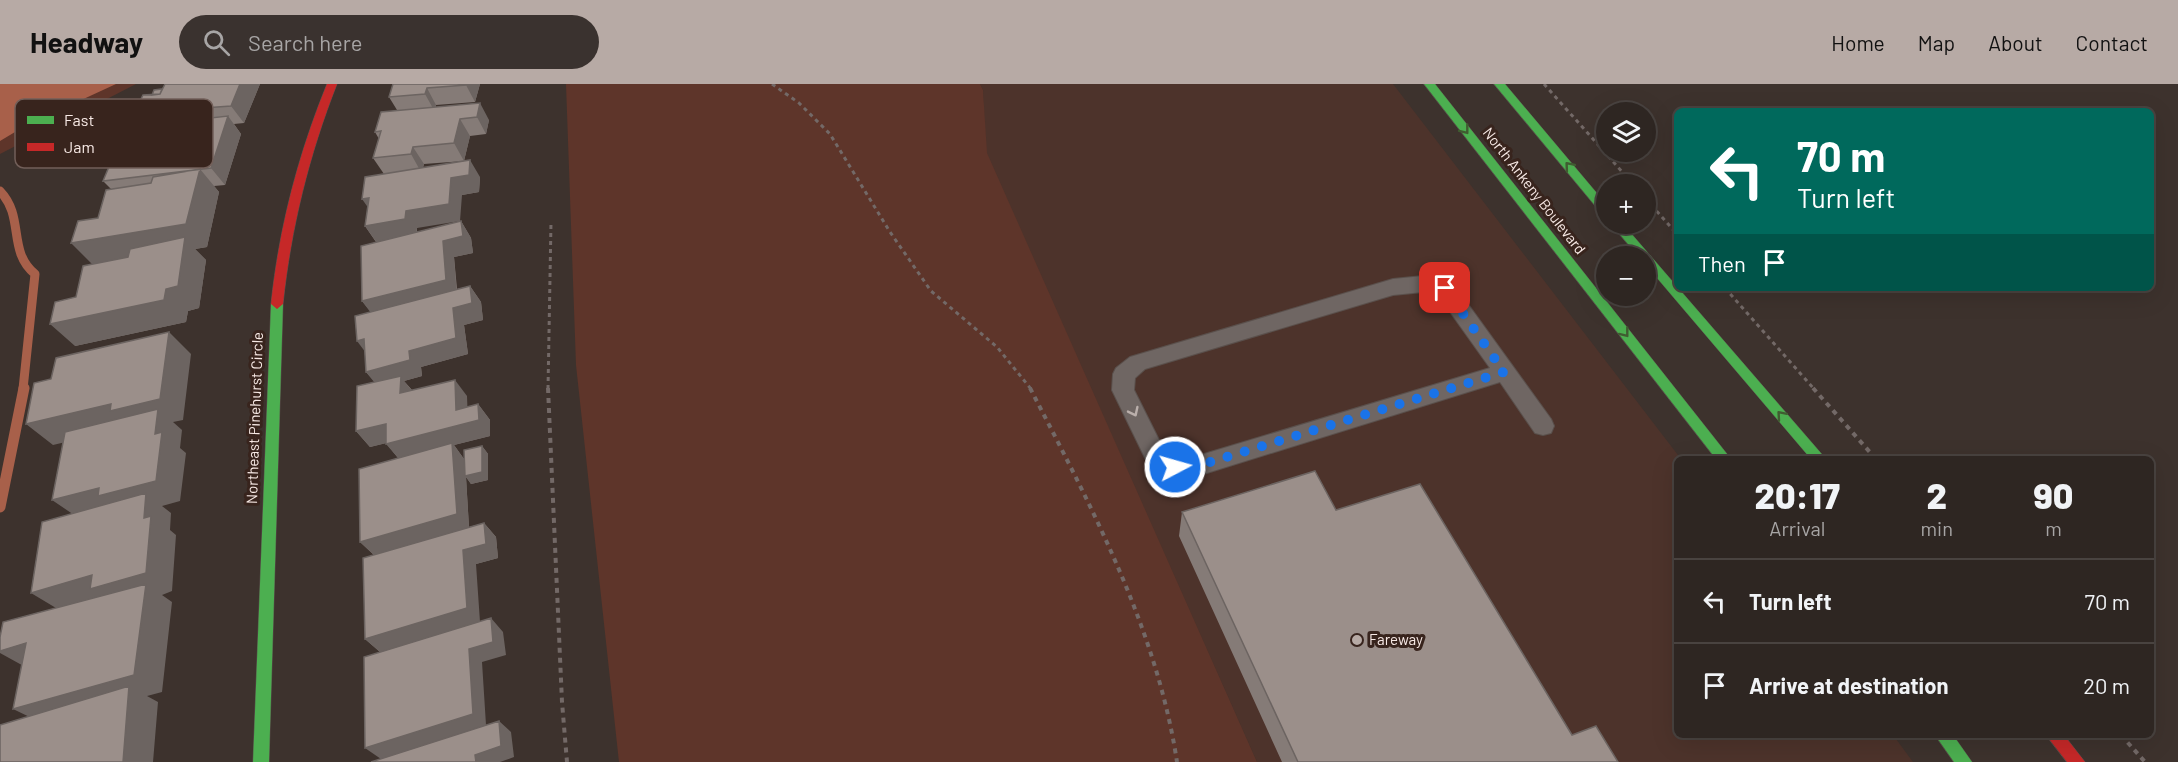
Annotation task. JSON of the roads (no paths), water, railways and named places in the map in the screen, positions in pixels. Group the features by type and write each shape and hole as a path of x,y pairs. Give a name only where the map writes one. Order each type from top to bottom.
{"main road":[{"name":"Northeast Pinehurst Circle","path":"261,762 274,332 281,260 293,200 315,124 332,84"},
{"name":"North Ankeny Boulevard","path":"1429,84 1722,456"},
{"path":"1499,84 1596,199"},
{"path":"1626,234 1674,290"},
{"path":"1675,291 1816,456"},
{"path":"1945,738 1964,762"},
{"path":"2057,738 2077,762"}],"lane":[{"path":"1504,372 1194,467 1175,467 1155,455 1123,390 1124,374 1138,363 1393,287 1422,284 1445,288 1543,426"}],"waterway":[{"path":"0,191 8,201 12,212 21,255 26,265 35,274 23,389"},
{"path":"0,507 24,388"}],"place":[{"name":"Fareway","path":"1357,640"}]}
